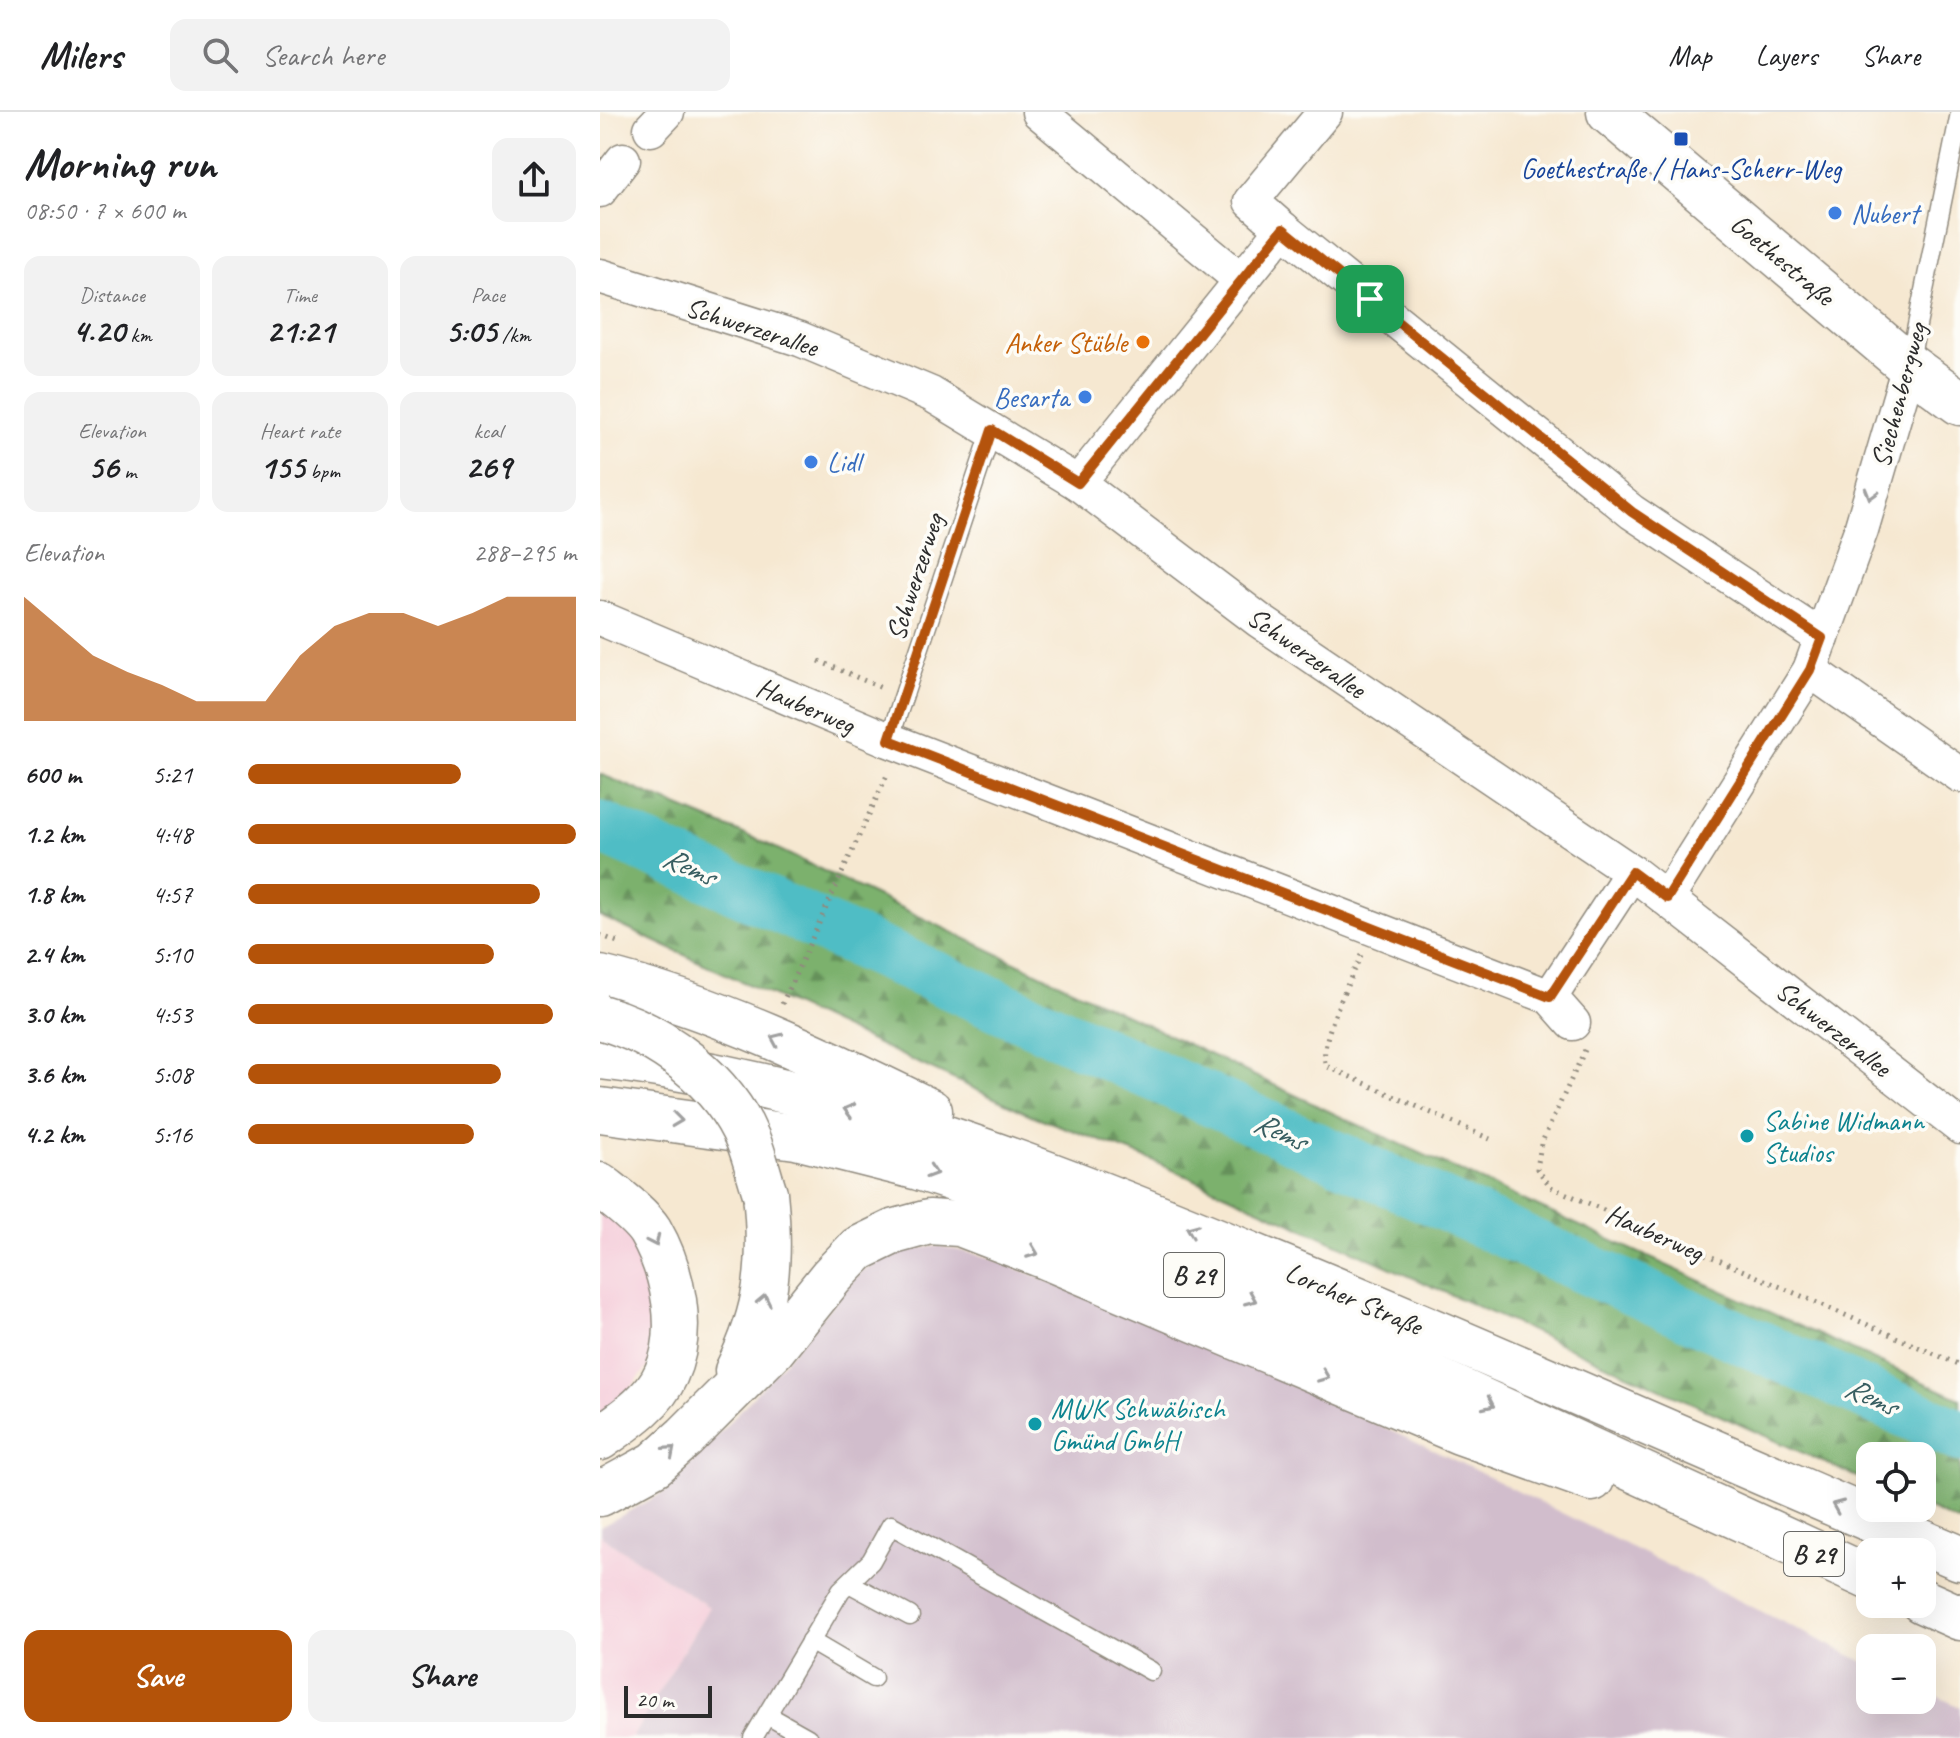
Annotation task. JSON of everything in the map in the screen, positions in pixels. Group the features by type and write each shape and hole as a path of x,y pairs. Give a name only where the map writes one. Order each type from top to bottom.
{"main road":[{"name":"Goethestraße","path":"1609,112 1909,366 1960,403"},
{"path":"600,978 652,990 744,1025 1083,1185"},
{"path":"600,1017 627,1025 659,1042 686,1062 724,1100 748,1139 765,1193 770,1238 766,1293 755,1335 724,1398"},
{"name":"B 29","path":"600,1057 676,1068 924,1129 1083,1185"},
{"name":"B 29","path":"600,1110 796,1137 919,1168 1020,1201 1355,1342 1856,1572"},
{"path":"600,1185 648,1229 669,1275 676,1327 666,1375 637,1411 600,1438"},
{"name":"Lorcher Straße","path":"1083,1185 1374,1305 1960,1558"},
{"path":"600,1494 655,1464 773,1349 831,1277 858,1249 893,1232 929,1222 960,1224 1473,1437 1595,1479 1759,1529"},
{"path":"1936,1607 1960,1618"}],"street":[{"path":"1039,112 1241,280"},
{"path":"1325,112 1251,201 1632,512 1822,638"},
{"path":"600,190 623,160"},
{"path":"1078,483 1283,229"},
{"name":"Schwerzerallee","path":"600,276 800,339 931,394 1078,483 1260,621 1632,872 1960,1127"},
{"name":"Siechenbergweg","path":"1667,898 1810,670 1861,530 1909,366"},
{"name":"Hauberweg","path":"600,618 889,740 1550,997 1573,1023"},
{"path":"1810,670 1960,775"},
{"path":"1550,997 1632,872"}],"lane":[{"name":"Siechenbergweg","path":"1909,366 1960,113"},
{"name":"Schwerzerweg","path":"889,740 992,430"},
{"path":"753,1738 810,1641 849,1583 871,1561 891,1525 1151,1671"},
{"path":"849,1583 910,1616"},
{"path":"810,1641 873,1678"},
{"path":"767,1715 808,1738"}],"path":[{"path":"819,661 904,698"},
{"path":"780,1009 828,897 890,768 889,740"},
{"path":"1373,928 1334,1015 1323,1059 1326,1066 1490,1139"},
{"name":"Hauberweg","path":"1573,1023 1585,1035 1587,1044 1541,1144 1537,1169 1551,1187 1960,1365"}],"shaded area":[{"path":"600,1203 613,1211 639,1252 662,1305 655,1358 627,1393 600,1417"},
{"path":"939,1246 988,1257 1138,1316 1448,1457 1856,1658 1856,1714 1936,1714 1936,1696 1960,1707 1960,1738 632,1738 709,1607 600,1535 600,1527 665,1492 772,1376 860,1272 897,1251"},
{"path":"600,1535 709,1607 632,1738 600,1738"}],"green space":[{"path":"600,774 765,843 1339,1116 1960,1399 1960,1523 1936,1512 1936,1442 1856,1442 1856,1477 1144,1157 1031,1115 600,916"}],"waterway":[{"name":"Rems","path":"600,827 1960,1436"}],"place":[{"name":"Goethestraße / Hans-Scherr-Weg","path":"1681,139"},
{"name":"Nubert","path":"1835,213"},
{"name":"Anker Stüble","path":"1143,342"},
{"name":"Besarta","path":"1085,397"},
{"name":"Lidl","path":"811,462"},
{"name":"Sabine Widmann Studios","path":"1747,1136"},
{"name":"MWK Schwäbisch Gmünd GmbH","path":"1035,1424"}],"route":[{"path":"1283,229 1370,299 1632,512 1822,638 1810,670 1667,898 1632,872 1550,997 889,740 992,430 1078,483 1283,229"}]}
